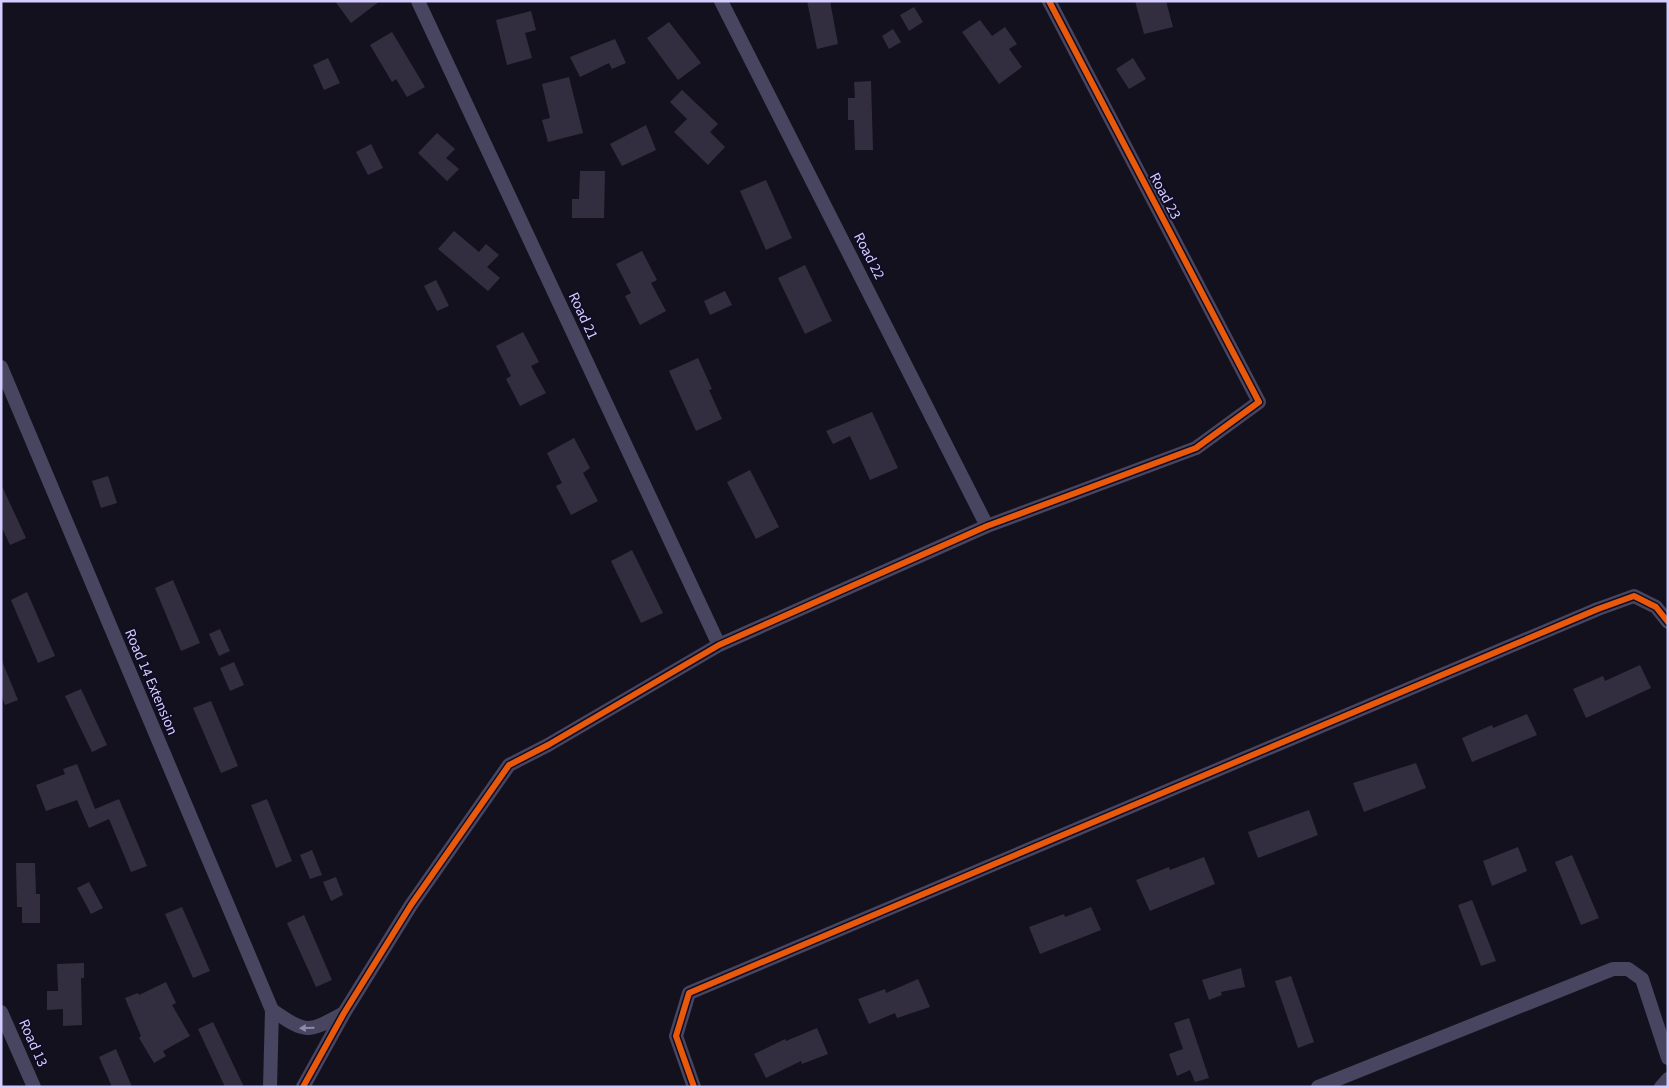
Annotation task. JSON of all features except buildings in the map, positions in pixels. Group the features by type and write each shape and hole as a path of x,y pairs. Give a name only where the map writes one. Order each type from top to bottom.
{"street":[{"name":"Road 21","path":"418,1 719,645"},
{"name":"Road 22","path":"721,1 987,526"},
{"name":"Road 23","path":"987,526 1196,448 1260,402 1049,1"},
{"name":"Road 14 Extension","path":"1,367 272,1010"},
{"path":"303,1087 344,1012 411,905 509,765 548,745 719,645 987,526"},
{"path":"694,1087 676,1036 689,993 1598,609 1634,596 1656,607 1668,622"},
{"path":"1318,1087 1613,969 1628,969 1642,979 1668,1058"},
{"path":"272,1010 298,1028 314,1029 344,1012"},
{"path":"270,1087 272,1010"},
{"name":"Road 13","path":"1,1012 34,1087"},
{"path":"1661,1087 1668,1079"}],"cycle path":[{"path":"303,1087 344,1013 411,905 509,765 548,745 719,645 987,526 1196,448 1259,402 1049,1"},
{"path":"694,1087 676,1036 689,993 1598,609 1634,596 1656,607 1668,622"}]}
